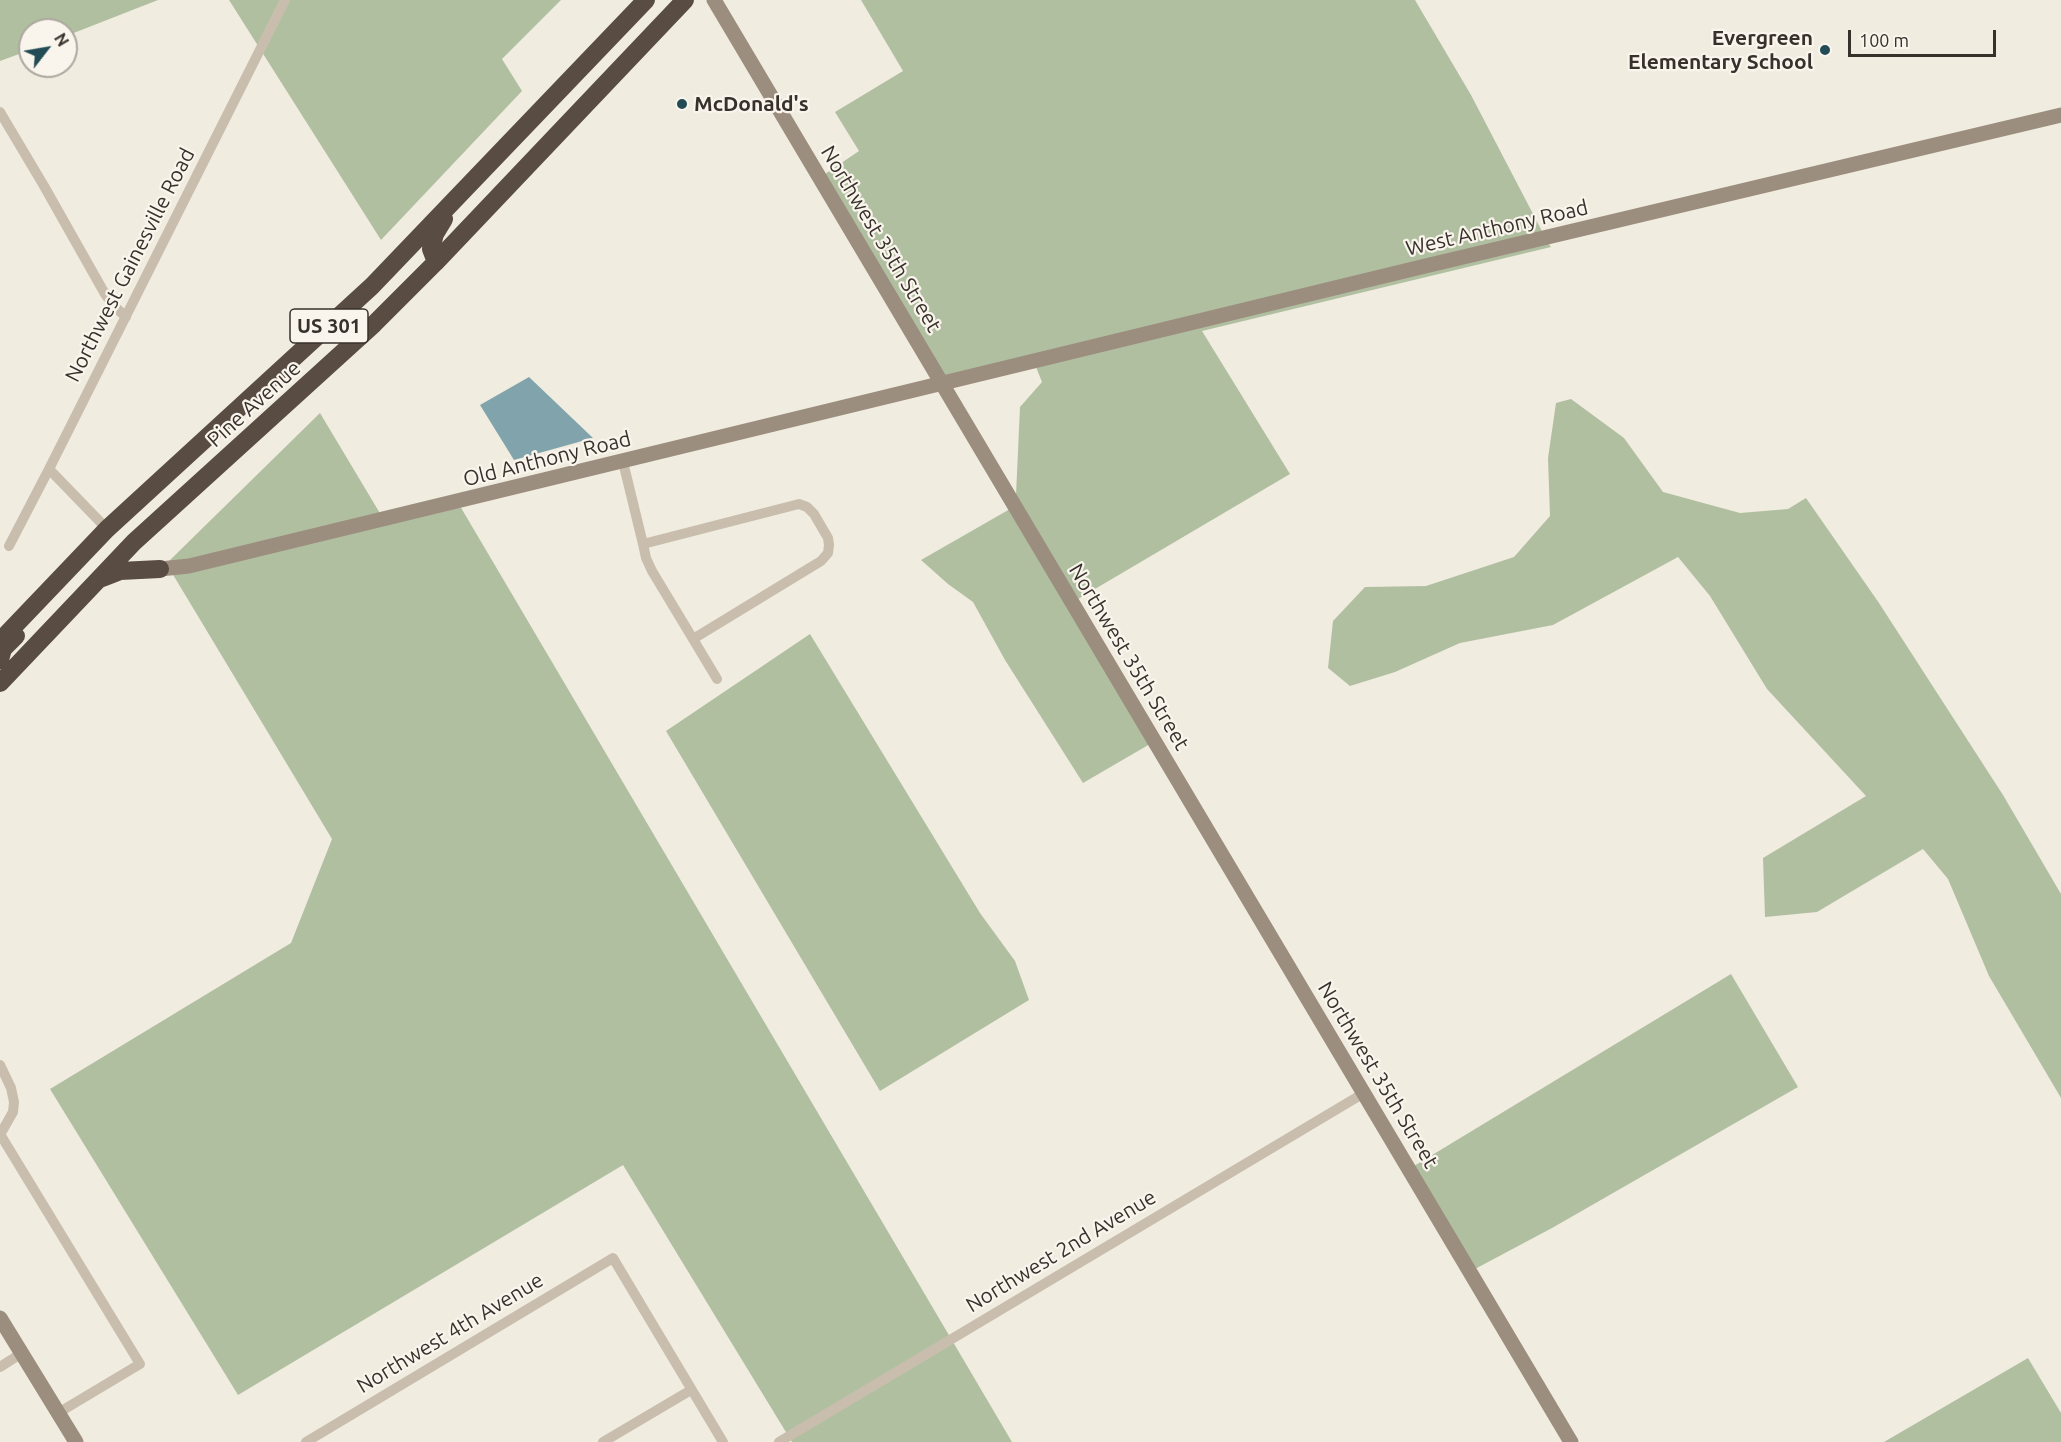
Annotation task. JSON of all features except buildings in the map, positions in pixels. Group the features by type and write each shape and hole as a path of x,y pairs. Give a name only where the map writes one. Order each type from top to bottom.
{"highway":[{"name":"Pine Avenue","path":"0,641 107,529 372,286 646,0"},
{"name":"Pine Avenue","path":"2,670 134,542 374,324 685,0"},
{"path":"436,262 431,249 435,234 456,200"},
{"path":"95,581 109,556 111,540 107,529"},
{"path":"134,542 137,554 142,561 160,569"},
{"path":"95,581 120,571 160,569"},
{"path":"2,670 3,649 50,601 54,591 53,583"}],"street":[{"name":"Northwest Gainesville Road","path":"9,546 285,0"},
{"name":"Northwest 35th Street","path":"714,0 1571,1442"},
{"path":"0,112 105,294 126,317"},
{"name":"West Anthony Road","path":"943,385 1398,273 2061,115"},
{"name":"Old Anthony Road","path":"160,569 189,566 943,385"},
{"path":"623,462 652,571 717,679"},
{"path":"49,469 107,529"},
{"path":"643,544 799,504 807,507 814,514 828,538 830,545 828,553 821,561 693,639"},
{"path":"0,1065 11,1088 14,1102 13,1112 1,1133 140,1364 58,1413"},
{"name":"Northwest 2nd Avenue","path":"778,1442 1364,1094"},
{"name":"Northwest 4th Avenue","path":"306,1442 613,1258 691,1390"},
{"path":"0,1318 76,1442"},
{"path":"0,1367 22,1353"},
{"path":"603,1442 691,1390 723,1442"}],"green space":[{"path":"0,0 158,0 78,31 78,18 18,18 18,54 0,61"},
{"path":"229,0 561,0 502,59 522,91 381,240"},
{"path":"861,0 1415,0 1471,95 1543,233 947,379 825,174 859,151 835,112 903,71"},
{"path":"1548,243 1551,247 1202,331 1290,474 1078,599 1016,495 1020,407 1042,382 1036,367"},
{"path":"1571,399 1624,438 1663,492 1740,513 1788,509 1806,498 1879,603 2003,795 2061,894 2061,1098 1989,976 1948,879 1923,849 1817,912 1765,917 1763,858 1866,796 1767,689 1710,596 1678,557 1553,625 1460,643 1395,672 1350,686 1328,668 1333,621 1365,587 1426,586 1514,557 1550,516 1548,458 1556,403"},
{"path":"320,413 381,515 189,561 167,563"},
{"path":"460,506 1012,1442 792,1442 623,1165 238,1395 50,1089 291,943 332,839 172,573"},
{"path":"1010,509 1150,744 1083,783 1005,660 973,602 921,560"},
{"path":"810,634 980,913 1015,961 1029,1000 880,1091 666,731"},
{"path":"1731,974 1798,1087 1552,1228 1475,1269 1414,1166"},
{"path":"2028,1358 2061,1413 2061,1442 1884,1442"}],"water":[{"path":"529,377 593,438 514,460 480,405"}],"place":[{"name":"Evergreen Elementary School","path":"1825,50"},
{"name":"McDonald's","path":"682,104"}]}
